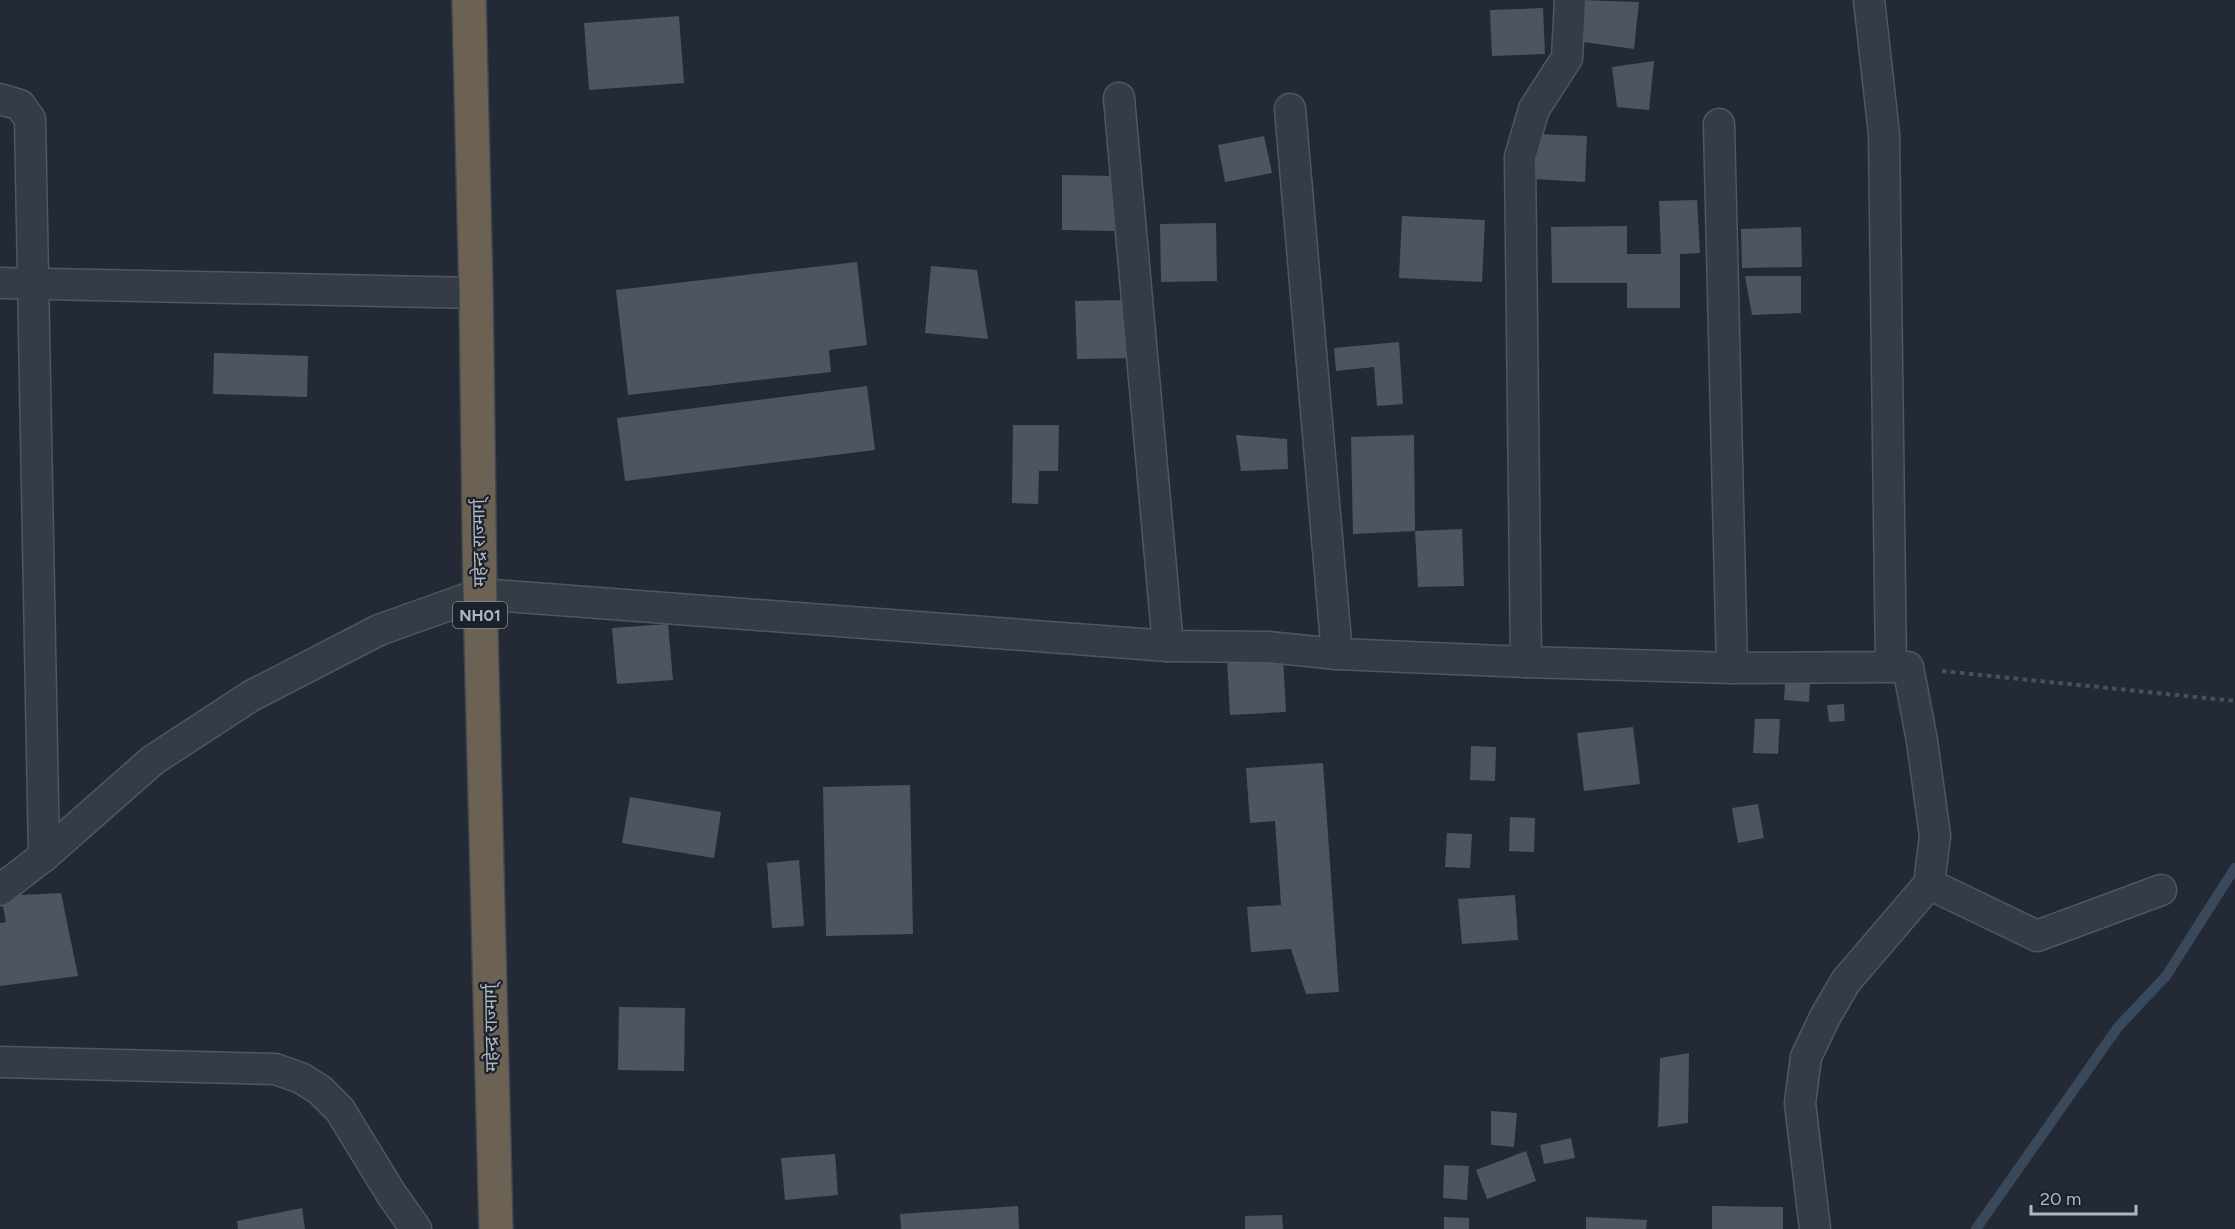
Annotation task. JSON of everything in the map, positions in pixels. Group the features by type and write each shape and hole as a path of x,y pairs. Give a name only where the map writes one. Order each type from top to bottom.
{"highway":[{"name":"महेन्द्र राज्मार्ग्","path":"470,0 480,594 496,1229"}],"street":[{"path":"1526,662 1520,157 1534,109 1567,58 1569,0"},
{"path":"0,891 44,856 153,760 251,696 379,630 480,594 1168,646 1268,648 1337,654 1526,662 1732,668 1891,667 1884,134 1869,0"},
{"path":"1119,98 1168,646"},
{"path":"0,99 20,105 30,119 44,856"},
{"path":"1290,109 1337,654"},
{"path":"1719,124 1732,668"},
{"path":"0,283 476,293"},
{"path":"1815,1229 1800,1102 1806,1057 1825,1017 1846,981 1929,884 1935,837 1922,741 1908,667"},
{"path":"1929,884 2037,936 2161,890"},
{"path":"0,1062 275,1069 301,1078 320,1090 340,1110 392,1195 416,1229"}],"path":[{"path":"1908,667 2235,701"}],"building":[{"path":"1581,0 1639,2 1634,49 1576,41"},
{"path":"1543,8 1545,54 1492,56 1490,10"},
{"path":"679,16 684,83 589,90 584,23"},
{"path":"1654,61 1649,110 1617,107 1612,67"},
{"path":"1536,134 1587,136 1585,182 1534,179"},
{"path":"1264,136 1272,173 1225,182 1218,145"},
{"path":"1062,175 1115,176 1114,231 1062,230"},
{"path":"1697,200 1700,253 1680,254 1680,308 1627,308 1627,283 1552,283 1551,227 1627,226 1627,254 1661,254 1659,201"},
{"path":"1402,216 1485,220 1482,282 1399,278"},
{"path":"1216,223 1217,281 1161,282 1160,224"},
{"path":"1801,227 1802,267 1742,268 1741,229"},
{"path":"857,262 867,345 829,350 831,372 628,395 616,290"},
{"path":"931,266 977,270 988,339 925,333"},
{"path":"1745,276 1801,276 1801,313 1752,315"},
{"path":"1129,300 1131,358 1077,359 1075,301"},
{"path":"1399,342 1403,404 1377,406 1374,367 1336,371 1334,348"},
{"path":"214,353 308,356 307,397 213,394"},
{"path":"867,386 875,450 625,481 617,418"},
{"path":"1013,425 1059,425 1058,471 1039,471 1038,504 1012,503"},
{"path":"1236,435 1287,439 1288,469 1241,471"},
{"path":"1414,435 1415,531 1353,534 1351,437"},
{"path":"1462,529 1464,586 1418,587 1415,531"},
{"path":"668,624 673,680 617,684 612,628"},
{"path":"1283,657 1286,712 1230,715 1227,660"},
{"path":"1786,667 1811,668 1809,702 1784,700"},
{"path":"1844,704 1845,721 1829,722 1827,705"},
{"path":"1755,719 1780,719 1778,754 1753,753"},
{"path":"1633,727 1640,784 1584,791 1577,733"},
{"path":"1471,746 1496,747 1495,781 1470,780"},
{"path":"1323,763 1339,992 1306,994 1291,949 1251,952 1247,907 1281,905 1275,821 1250,823 1246,768"},
{"path":"910,785 913,934 826,936 823,787"},
{"path":"630,797 721,812 714,858 622,843"},
{"path":"1758,804 1764,838 1738,843 1732,808"},
{"path":"1510,817 1535,818 1534,852 1509,851"},
{"path":"1447,833 1472,834 1470,868 1445,867"},
{"path":"799,860 804,926 772,928 767,863"},
{"path":"61,893 78,976 0,986 0,923 6,922 1,896"},
{"path":"1515,895 1518,940 1462,944 1458,899"},
{"path":"619,1007 685,1008 684,1071 618,1070"},
{"path":"1689,1053 1688,1123 1658,1127 1660,1058"},
{"path":"1491,1111 1517,1113 1514,1147 1491,1145"},
{"path":"1571,1138 1575,1158 1544,1164 1540,1145"},
{"path":"1526,1151 1536,1181 1487,1199 1476,1170"},
{"path":"835,1154 838,1195 785,1200 781,1158"},
{"path":"1444,1165 1469,1166 1467,1200 1443,1198"},
{"path":"1018,1206 1019,1229 901,1229 900,1214"},
{"path":"1712,1206 1783,1207 1783,1229 1712,1229"},
{"path":"302,1208 305,1229 238,1229 237,1221"},
{"path":"1282,1215 1283,1229 1245,1229 1245,1216"},
{"path":"1444,1217 1469,1218 1469,1229 1444,1229"},
{"path":"1586,1217 1647,1220 1646,1229 1586,1229"}],"waterway":[{"path":"1976,1229 2118,1027 2166,976 2235,868"}]}
